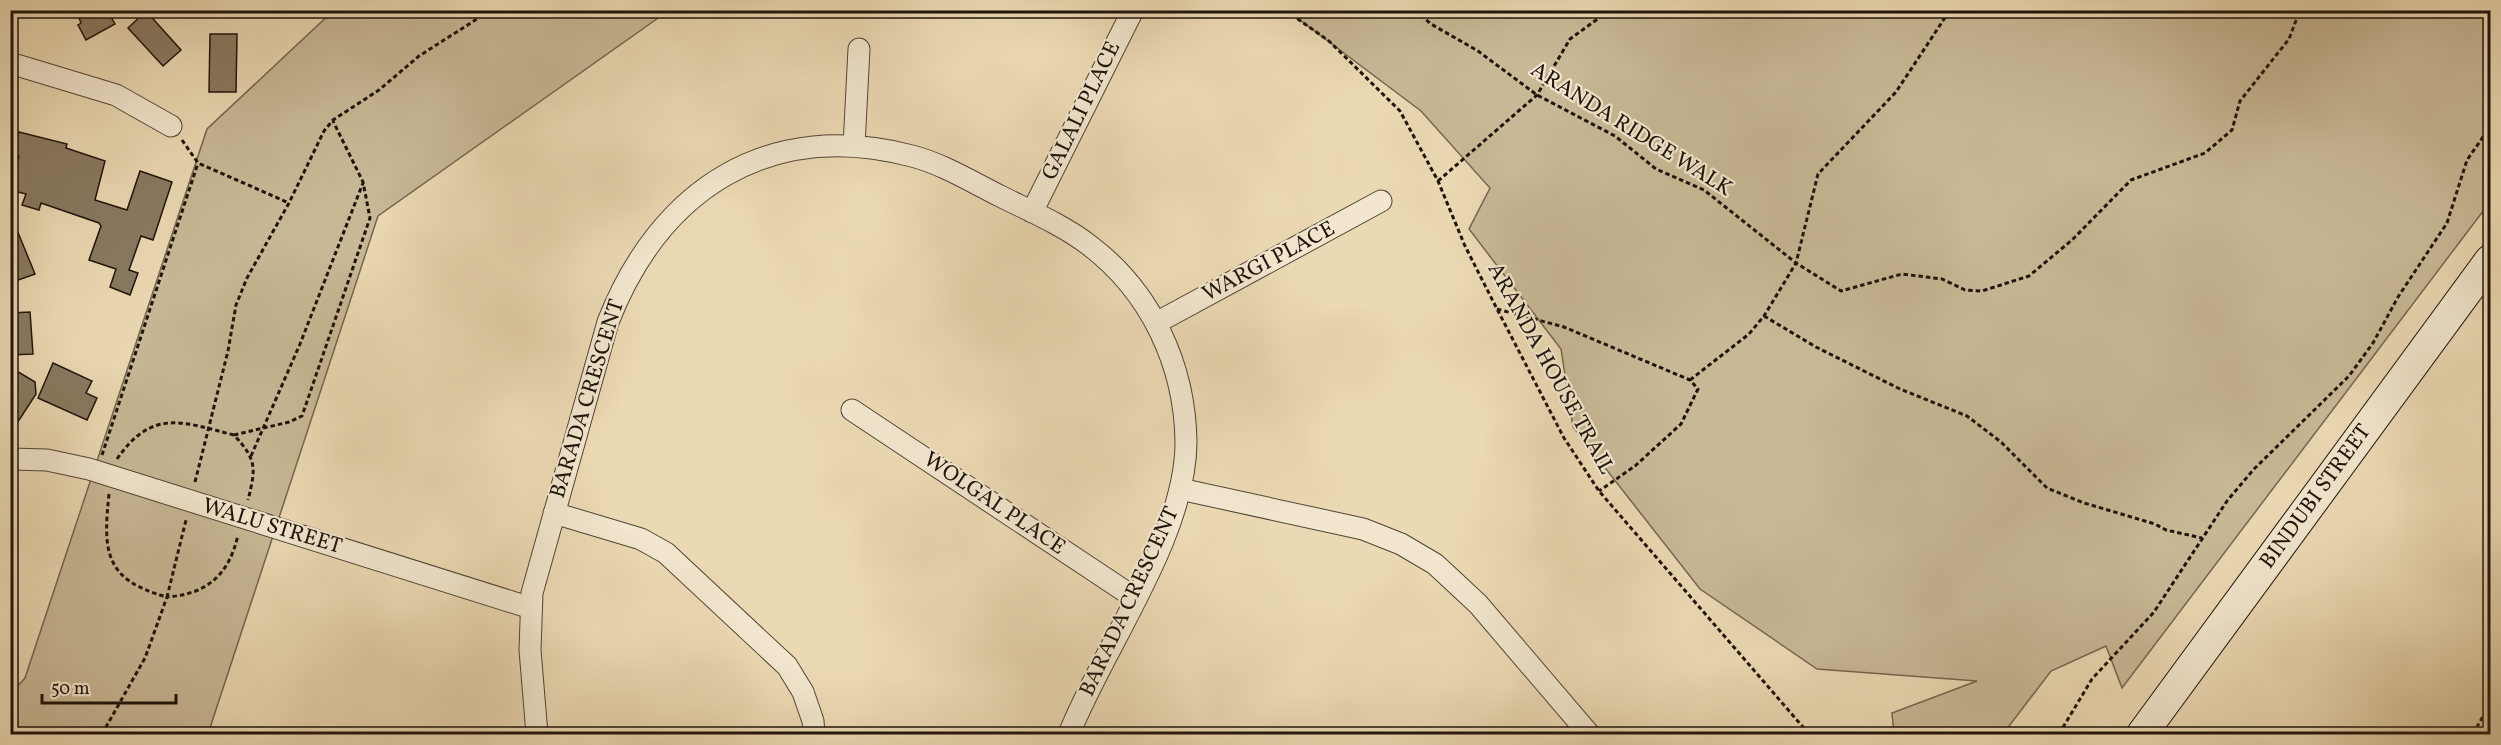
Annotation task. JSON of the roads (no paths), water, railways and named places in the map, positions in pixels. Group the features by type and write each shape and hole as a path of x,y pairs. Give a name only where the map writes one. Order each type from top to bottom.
{"main road":[{"name":"BINDUBI STREET","path":"2142,735 2490,260"}],"street":[{"name":"GALALI PLACE","path":"1032,212 1133,10"},
{"path":"854,146 859,48"},
{"path":"10,63 116,95 171,126"},
{"name":"BARADA CRESCENT","path":"537,735 530,650 531,608 554,513 608,322 623,284 644,249 672,216 704,189 740,168 777,153 816,146 854,146 904,154 933,163 1032,212 1087,243 1133,288 1156,323 1174,360 1184,401 1186,444 1180,489 1160,547 1069,735"},
{"name":"WARGI PLACE","path":"1156,323 1381,201"},
{"name":"WOLGAL PLACE","path":"852,410 1135,598"},
{"name":"WALU STREET","path":"10,459 47,460 112,471 531,608"},
{"path":"1180,489 1363,529 1401,544 1435,564 1478,604 1589,735"},
{"path":"554,513 641,539 666,553 787,666 803,692 813,721 814,735"}]}
